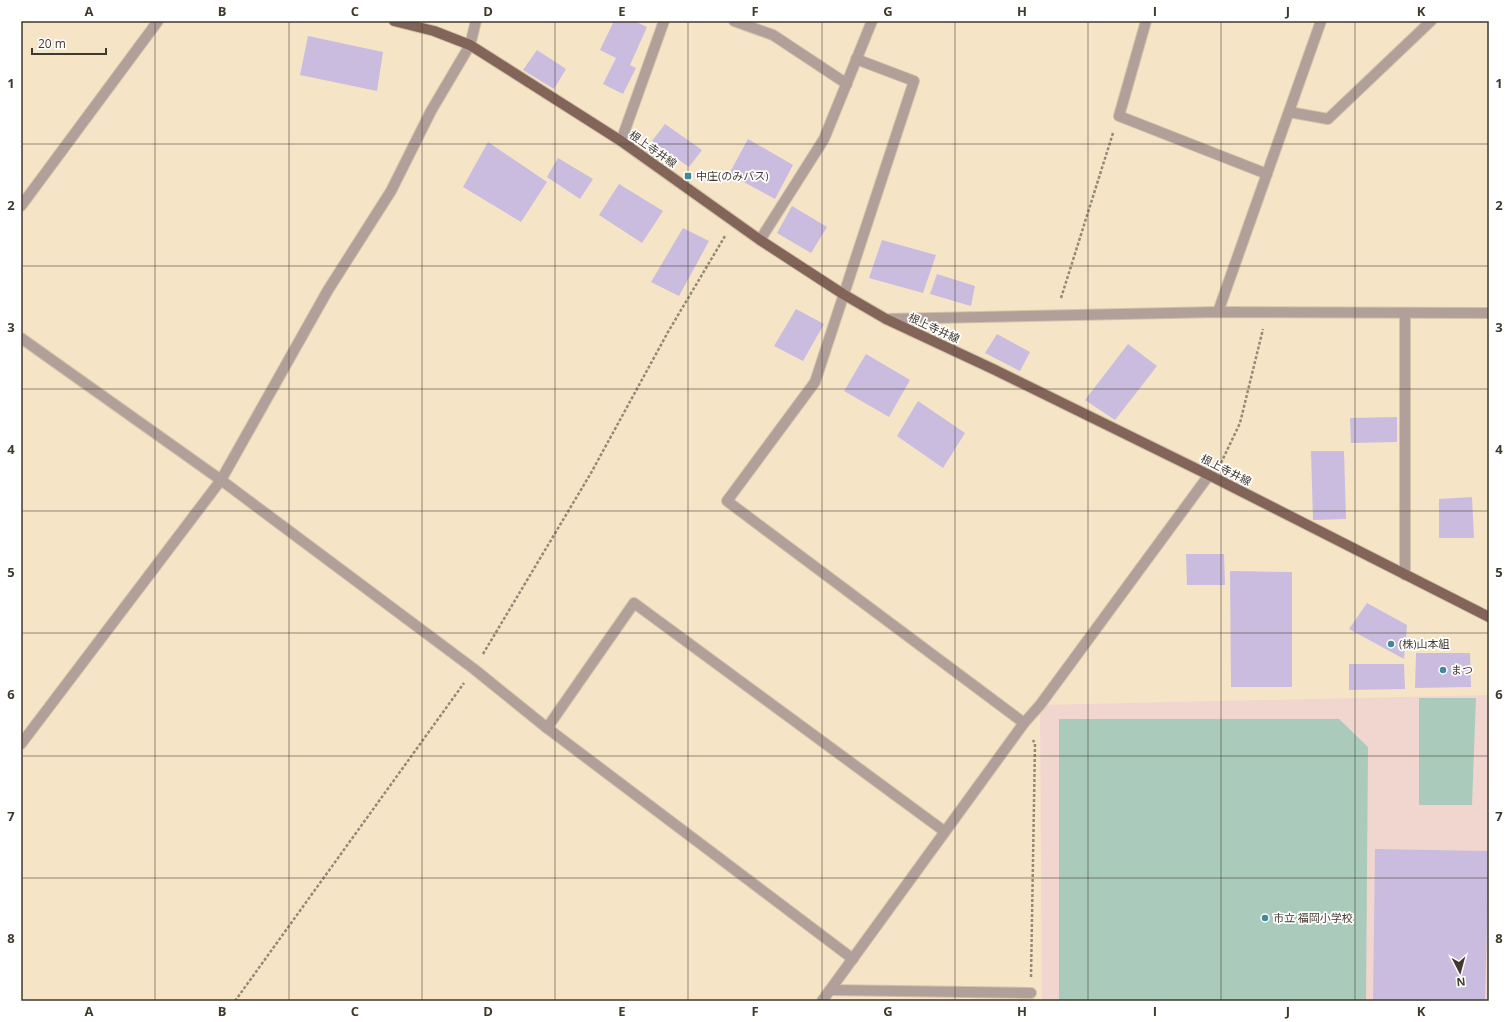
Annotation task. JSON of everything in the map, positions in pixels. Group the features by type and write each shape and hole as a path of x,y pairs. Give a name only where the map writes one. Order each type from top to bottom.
{"main road":[{"name":"根上寺井線","path":"394,21 434,31 470,45 622,141 760,240 843,294 886,319 993,369 1212,476 1489,617"}],"street":[{"path":"21,206 158,21"},
{"path":"21,744 221,480 328,290 391,191 431,111 470,45 476,21"},
{"path":"622,141 664,21"},
{"path":"734,21 773,35 847,84"},
{"path":"760,240 824,139 872,21"},
{"path":"1146,21 1119,116 1267,174"},
{"path":"1218,312 1321,21"},
{"path":"1289,112 1328,119 1431,21"},
{"path":"856,59 914,81 815,382 727,502 1024,723"},
{"path":"886,319 1218,312 1489,313"},
{"path":"1405,313 1405,575"},
{"path":"21,338 221,480 474,669 546,728 853,959"},
{"path":"822,1001 944,831 1024,723 1040,705 1212,476"},
{"path":"546,728 634,602 944,831"},
{"path":"830,990 1031,993"}],"path":[{"path":"1055,315 1119,116"},
{"path":"236,1001 474,669 590,473 668,332 734,221"},
{"path":"1212,476 1240,423 1267,313"},
{"path":"1024,723 1035,744 1031,993"}],"shaded area":[{"name":"市立 福岡小学校","path":"1489,695 1489,1001 1042,1001 1040,705"}],"green space":[{"path":"1419,698 1476,698 1472,805 1419,805"},
{"name":"市立 福岡小学校","path":"1059,719 1339,719 1368,747 1366,1001 1059,1001"}],"building":[{"path":"614,21 634,21 647,27 630,65 636,68 623,94 603,84 616,58 600,50"},
{"path":"308,36 383,52 377,91 300,75"},
{"path":"537,50 566,69 554,89 523,70"},
{"path":"665,124 702,150 689,167 652,141"},
{"path":"748,139 793,165 775,199 729,174"},
{"path":"488,142 547,182 521,222 463,187"},
{"path":"558,158 593,179 580,199 547,177"},
{"path":"619,184 663,211 642,243 599,215"},
{"path":"792,206 827,227 811,253 777,233"},
{"path":"683,228 709,241 679,296 651,282"},
{"path":"882,240 936,255 923,293 869,278"},
{"path":"937,274 975,286 971,306 930,294"},
{"path":"796,309 824,324 803,361 774,346"},
{"path":"997,334 1030,352 1020,371 985,353"},
{"path":"1128,344 1157,366 1115,420 1085,400"},
{"path":"866,354 910,380 889,417 844,391"},
{"path":"918,401 965,433 943,468 897,436"},
{"path":"1397,417 1397,442 1351,443 1350,418"},
{"path":"1311,451 1344,451 1346,519 1313,520"},
{"path":"1472,497 1474,538 1439,538 1439,499"},
{"path":"1186,554 1224,554 1225,585 1187,585"},
{"path":"1230,571 1292,572 1292,687 1231,687"},
{"name":"(株)山本組","path":"1367,603 1407,625 1404,659 1349,629"},
{"name":"まつ","path":"1416,653 1470,653 1471,687 1415,688"},
{"path":"1349,664 1404,664 1405,689 1349,690"},
{"path":"1375,849 1489,851 1485,1001 1373,1001"}],"place":[{"name":"中庄(のみバス)","path":"688,176"},
{"name":"(株)山本組","path":"1391,644"},
{"name":"まつ","path":"1443,670"},
{"name":"市立 福岡小学校","path":"1265,918"}]}
